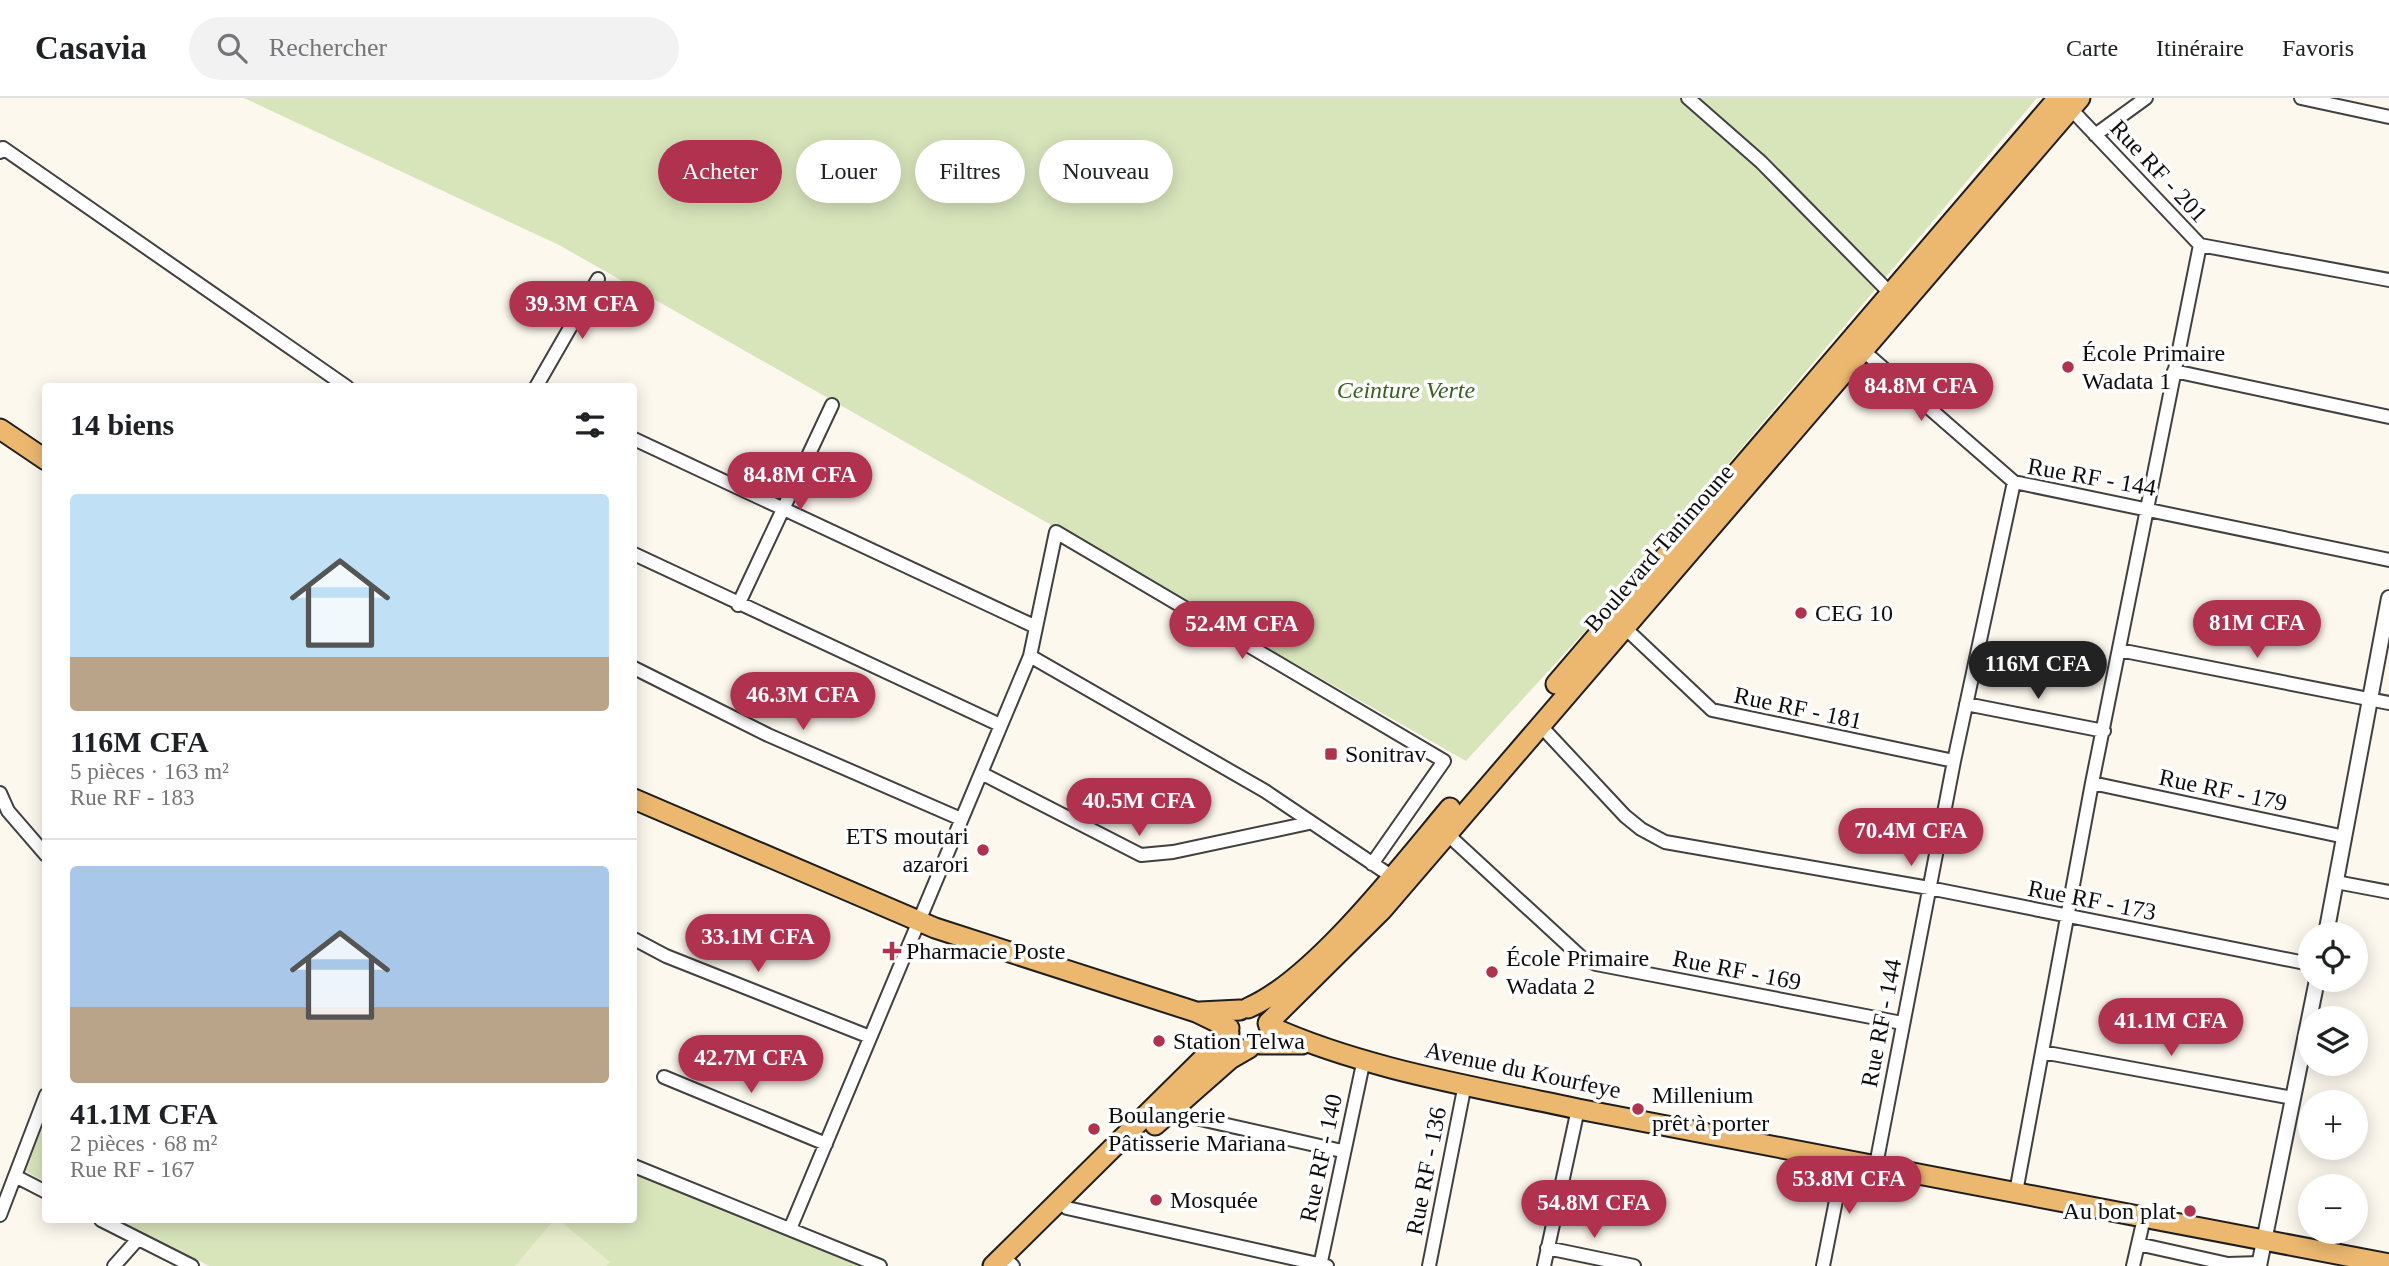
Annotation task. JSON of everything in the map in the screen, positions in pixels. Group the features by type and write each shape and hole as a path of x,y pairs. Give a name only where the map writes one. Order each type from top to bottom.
{"main road":[{"name":"Boulevard Tanimoune","path":"1244,1009 1264,1000 1319,954 1391,876 1596,649 1854,343 1897,299 2070,101"},
{"name":"Boulevard Tanimoune","path":"1269,1025 1366,927 1539,724 1596,649 1624,627 1854,343"},
{"path":"0,429 42,457"},
{"path":"637,800 919,921 1091,981 1196,1012 1229,1030 1237,1045 1255,1046"},
{"path":"1006,1265 1169,1112 1230,1059 1255,1046 1268,1035 1269,1025 1261,1012 1244,1009 1196,1012"},
{"path":"1006,1265 1229,1030 1232,1017 1244,1009"},
{"path":"1189,1073 1205,1039 1204,1027 1196,1012"},
{"name":"Avenue du Kourfeye","path":"1269,1025 1307,1044 1578,1109 2389,1264"},
{"name":"Avenue du Kourfeye","path":"1255,1046 1307,1044"}],"street":[{"path":"1688,98 1761,162 1897,299"},
{"path":"2095,135 2146,98"},
{"path":"2301,98 2389,117"},
{"name":"Rue RF - 201","path":"2070,101 2095,135 2200,245 2389,280"},
{"path":"0,152 3,148 341,383"},
{"path":"2016,1192 2092,783 2200,245"},
{"path":"538,383 598,279"},
{"path":"1854,343 2014,482"},
{"path":"2174,370 2389,416"},
{"path":"738,605 832,405"},
{"path":"637,440 1034,626"},
{"name":"Rue RF - 144","path":"1876,1165 1954,761 2014,482 2389,560"},
{"path":"790,1229 1030,656 1034,626 1051,567 1056,532 1444,761 1372,864"},
{"path":"637,555 738,605 1000,725"},
{"path":"2328,922 2389,598"},
{"name":"Rue RF - 181","path":"1624,627 1712,710 1954,761"},
{"path":"2119,650 2389,703"},
{"path":"1030,656 1265,791 1391,876"},
{"path":"637,670 768,735 961,819"},
{"path":"1966,704 2104,731"},
{"name":"Rue RF - 173","path":"1539,724 1625,816 1641,829 1665,842 1929,888 2068,918 2298,962"},
{"path":"981,773 1141,855 1173,852 1309,823"},
{"name":"Rue RF - 179","path":"2092,783 2345,837"},
{"path":"0,793 8,811 42,850"},
{"name":"Rue RF - 169","path":"1446,833 1582,958 1596,964 1902,1023"},
{"path":"2336,882 2389,892"},
{"path":"637,941 666,956 870,1037"},
{"path":"2138,1244 2228,1265 2260,1264 2315,992"},
{"path":"2042,1052 2293,1098"},
{"name":"Rue RF - 140","path":"1322,1265 1342,1151 1364,1059"},
{"path":"664,1077 825,1144"},
{"name":"Rue RF - 136","path":"1429,1266 1465,1084"},
{"path":"0,1215 42,1105"},
{"path":"1544,1266 1578,1109"},
{"path":"1169,1112 1342,1151"},
{"path":"1822,1266 1844,1160"},
{"path":"637,1167 880,1266"},
{"path":"15,1176 42,1190"},
{"path":"1067,1208 1322,1265"},
{"path":"2133,1266 2144,1217"},
{"path":"107,1223 192,1266"},
{"path":"114,1266 138,1239"},
{"path":"1548,1248 1591,1261 1634,1266"}],"green space":[{"name":"Ceinture Verte","path":"244,98 2037,98 1607,607 1466,761 559,245"},
{"path":"42,1126 42,1180 25,1171"},
{"path":"637,1174 866,1266 209,1266 125,1223 637,1223"},
{"path":"551,1223 563,1223 610,1262 606,1266 515,1266"}],"place":[{"name":"École Primaire Wadata 1","path":"2068,367"},
{"name":"CEG 10","path":"1801,613"},
{"name":"Sonitrav","path":"1331,754"},
{"name":"ETS moutari azarori","path":"983,850"},
{"name":"Pharmacie Poste","path":"892,951"},
{"name":"École Primaire Wadata 2","path":"1492,972"},
{"name":"Station Telwa","path":"1159,1041"},
{"name":"Millenium prêt à porter","path":"1638,1109"},
{"name":"Boulangerie Pâtisserie Mariana","path":"1094,1129"},
{"name":"Mosquée","path":"1156,1200"},
{"name":"Au bon plat","path":"2190,1211"}]}
